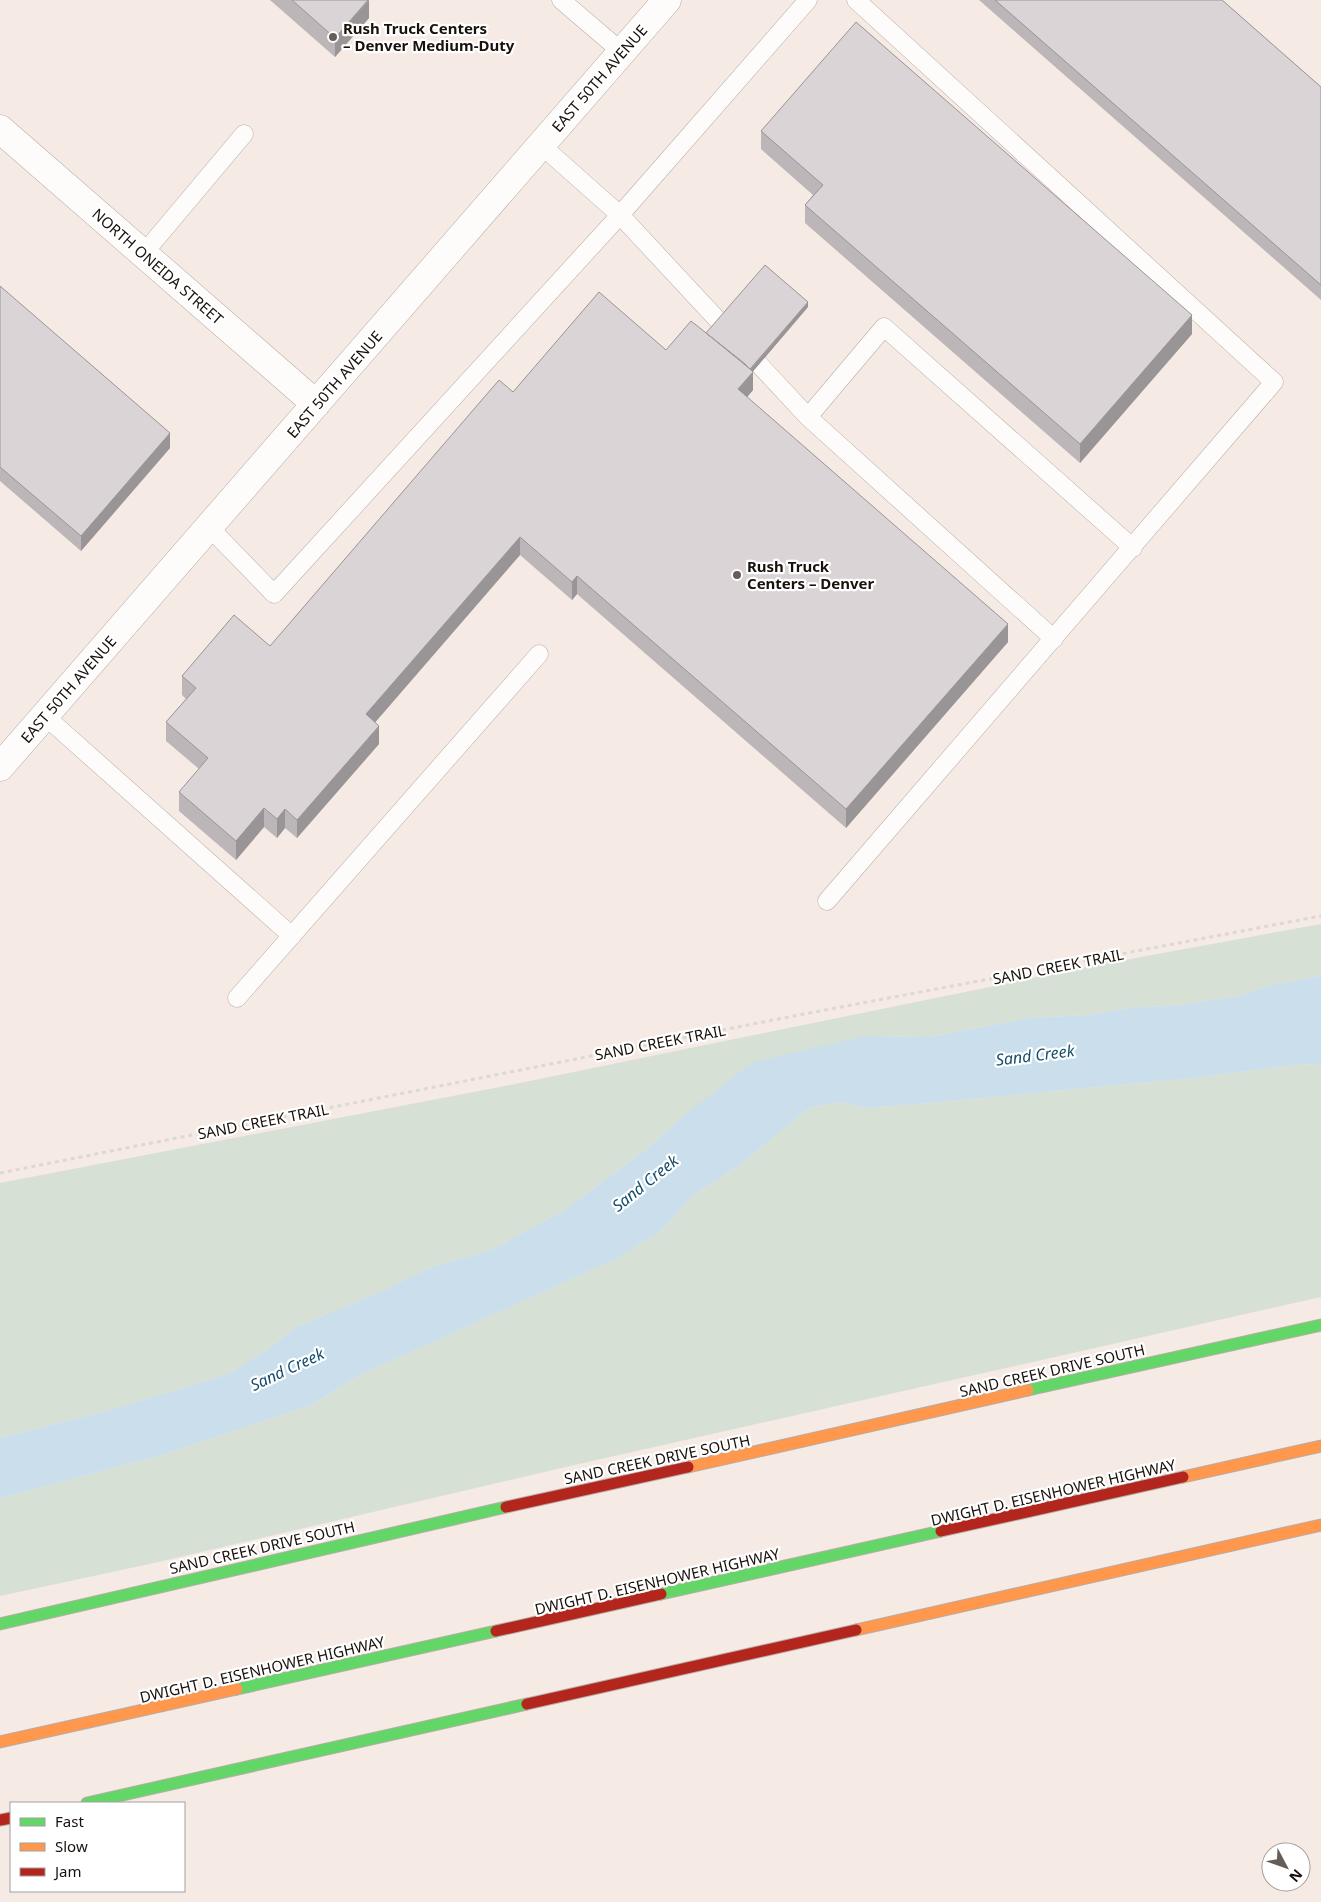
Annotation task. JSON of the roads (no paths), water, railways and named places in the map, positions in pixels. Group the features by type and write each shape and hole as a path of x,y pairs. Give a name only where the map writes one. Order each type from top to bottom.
{"main road":[{"name":"SAND CREEK DRIVE SOUTH","path":"0,1624 419,1526 1321,1325"},
{"name":"DWIGHT D. EISENHOWER HIGHWAY","path":"0,1742 1321,1446"},
{"path":"91,1802 1321,1525"}],"street":[{"name":"EAST 50TH AVENUE","path":"0,767 667,0"},
{"name":"NORTH ONEIDA STREET","path":"0,128 316,404"}],"lane":[{"path":"561,0 622,52"},
{"path":"209,527 274,594 620,215 808,0"},
{"path":"827,901 1274,382 856,0"},
{"path":"144,253 244,134"},
{"path":"541,146 620,215 808,417 1054,639"},
{"path":"808,417 884,328 1133,548"},
{"path":"238,998 539,654"},
{"path":"45,716 292,936"}],"water":[{"name":"Sand Creek","path":"1321,976 1321,1064 1292,1065 1202,1077 930,1103 867,1108 840,1102 809,1108 741,1164 691,1197 663,1229 618,1258 362,1374 309,1406 159,1456 0,1498 0,1438 117,1408 228,1374 265,1351 296,1327 389,1288 434,1266 491,1250 563,1211 643,1152 685,1115 753,1062 866,1036 929,1037 1030,1018 1087,1015 1138,1007 1173,1006 1238,996 1270,985"}],"place":[{"name":"Rush Truck Centers – Denver Medium-Duty","path":"333,37"},
{"name":"Rush Truck Centers – Denver","path":"737,575"}]}
